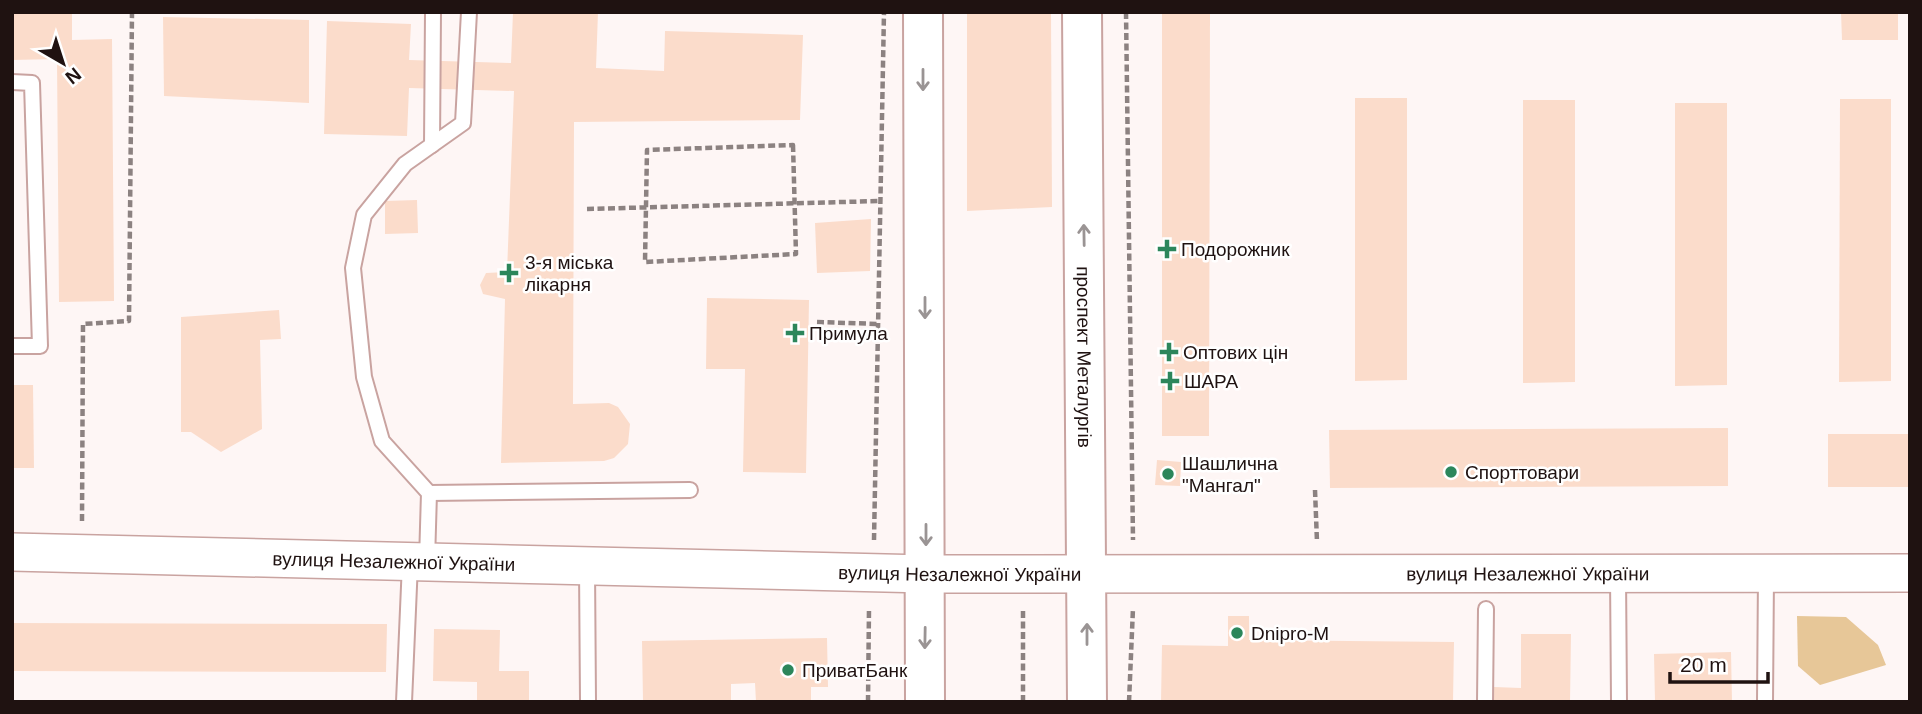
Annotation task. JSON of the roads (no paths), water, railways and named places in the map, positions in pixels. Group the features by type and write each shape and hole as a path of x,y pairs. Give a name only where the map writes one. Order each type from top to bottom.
{"main road":[{"path":"923,12 925,702"},
{"name":"проспект Металургів","path":"1082,12 1087,702"}],"street":[{"name":"вулиця Незалежної України","path":"12,552 926,573 1910,573"}],"lane":[{"path":"432,145 433,12"},
{"path":"469,12 463,123 405,164 364,215 353,268 365,377 382,441 429,493 690,490"},
{"path":"12,82 32,83 40,346 12,345"},
{"path":"404,702 418,561 429,493"},
{"path":"587,565 588,702"},
{"path":"1618,573 1619,702"},
{"path":"1765,702 1766,573"},
{"path":"1485,702 1486,609"}],"place":[{"name":"Подорожник","path":"1167,249"},
{"name":"3-я міська лікарня","path":"509,273"},
{"name":"Примула","path":"795,333"},
{"name":"Оптових цін","path":"1169,352"},
{"name":"ШАРА","path":"1170,381"},
{"name":"Спорттовари","path":"1451,472"},
{"name":"Шашлична \"Мангал\"","path":"1168,474"},
{"name":"Dnipro-M","path":"1237,633"},
{"name":"ПриватБанк","path":"788,670"}]}
